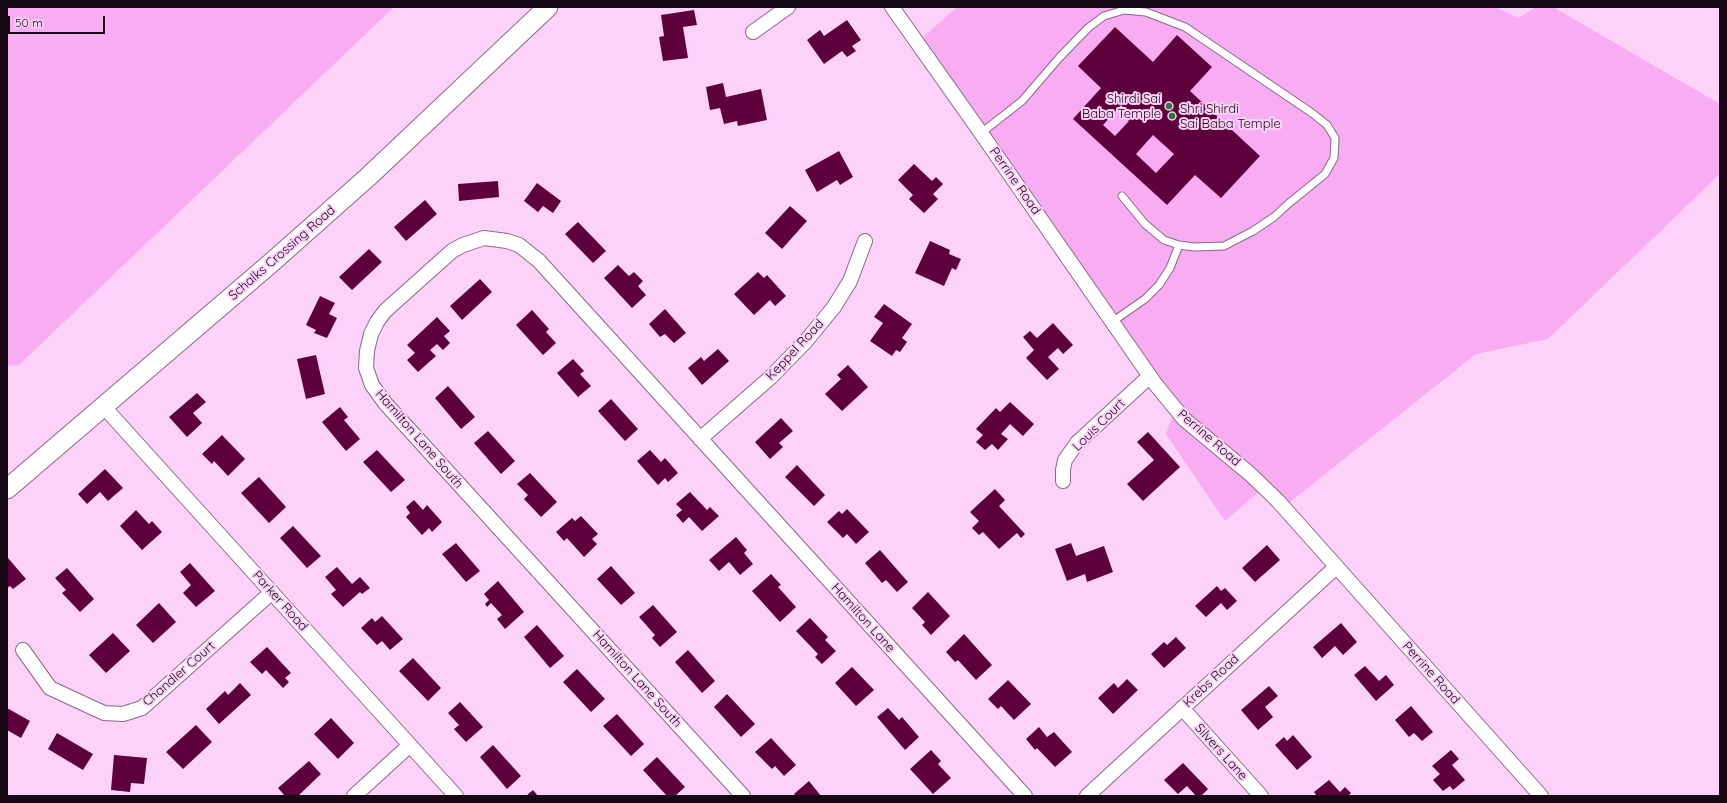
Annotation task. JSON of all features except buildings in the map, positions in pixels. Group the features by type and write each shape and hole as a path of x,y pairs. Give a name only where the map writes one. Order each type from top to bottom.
{"street":[{"name":"Schalks Crossing Road","path":"7,489 260,273 356,187 548,7"},
{"path":"752,32 788,7"},
{"name":"Perrine Road","path":"892,7 981,132 1150,376 1184,419 1250,474 1278,501 1541,796"},
{"name":"Hamilton Lane South","path":"700,439 539,260 519,245 507,241 484,238 472,241 452,251 385,311 371,334 367,352 366,368 372,385 385,403 743,796"},
{"name":"Keppel Road","path":"700,439 771,377 806,341 834,307 850,281 865,241"},
{"name":"Louis Court","path":"1063,481 1065,460 1077,443 1150,376"},
{"name":"Parker Road","path":"104,407 456,796"},
{"name":"Hamilton Lane","path":"700,439 1025,796"},
{"name":"Krebs Road","path":"1087,796 1336,567"},
{"name":"Chandler Court","path":"23,650 50,688 104,713 123,714 142,708 272,592"},
{"name":"Silvers Lane","path":"1182,708 1261,796"},
{"path":"354,796 410,745"}],"lane":[{"path":"981,132 1022,101 1088,28 1104,16 1124,10 1146,12 1185,27 1312,113 1327,125 1335,138 1334,158 1325,174 1274,217 1224,246 1194,247 1178,245 1164,240 1145,224 1122,196"},
{"path":"1112,322 1145,299 1159,285 1170,268 1178,245"}],"shaded area":[{"path":"7,7 394,7 19,365 7,366"},
{"path":"957,7 1495,7 1518,18 1536,7 1553,7 1720,104 1720,174 1548,339 1476,354 1280,510 1261,490 1225,521 1166,434 1175,409 921,39"}],"place":[{"name":"Shirdi Sai Baba Temple","path":"1169,106"},
{"name":"Shri Shirdi Sai Baba Temple","path":"1172,116"}]}
